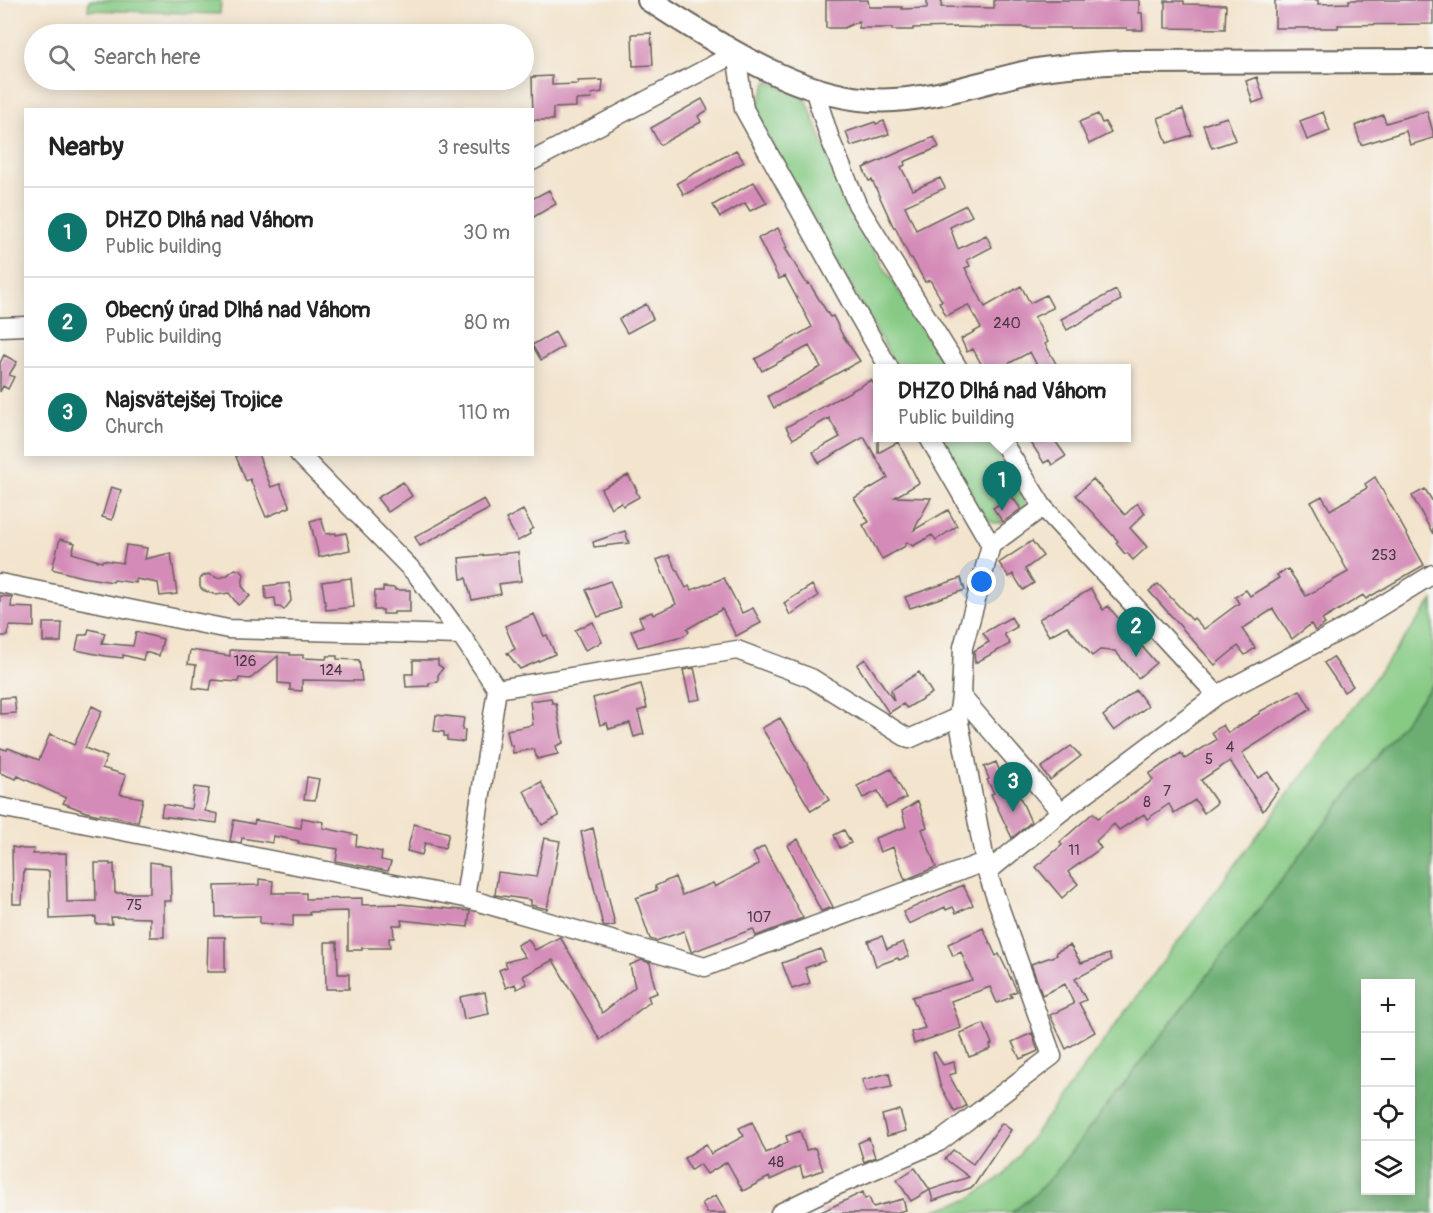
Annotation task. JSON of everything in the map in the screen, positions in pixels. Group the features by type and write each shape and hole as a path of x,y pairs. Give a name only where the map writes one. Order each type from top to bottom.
{"main road":[{"path":"649,0 736,53 777,74 846,97 872,100 894,100 938,94 1035,71 1090,64 1433,61"}],"street":[{"path":"534,160 736,53 744,110 886,364"},
{"path":"814,88 830,139 857,204 955,364"},
{"path":"0,327 24,326"},
{"path":"931,442 991,545"},
{"path":"1002,442 1043,507 1217,696"},
{"path":"301,456 417,574 497,689 465,898"},
{"path":"780,1213 831,1188 939,1142 1052,1056 986,867 958,717 963,647 991,545 1043,507"},
{"path":"0,807 465,898 705,967 986,867 1217,696 1345,628 1433,574"},
{"path":"0,583 228,629 461,635"},
{"path":"497,689 737,650 811,678 909,739 958,717"},
{"path":"961,696 1061,812"}],"green space":[{"path":"89,0 221,0 220,14 88,10"},
{"path":"767,81 807,101 846,205 944,364 895,364 761,125 757,109"},
{"path":"938,442 990,442 1024,496 1026,506 1022,510 1008,491 999,497 1003,502 993,508 1003,523 994,523 982,515"},
{"path":"1433,600 1433,684 1054,1174 1035,1194 1011,1213 925,1213 967,1200 1003,1176"},
{"path":"1433,684 1433,1213 1011,1213 1035,1194 1054,1174"}],"building":[{"path":"826,0 868,0 869,7 902,7 902,9 927,8 927,0 942,0 941,7 994,8 994,0 1139,0 1143,30 959,27 892,30 892,28 859,28 859,21 844,28 826,28"},
{"path":"1275,0 1318,0 1318,4 1349,3 1349,0 1433,0 1433,24 1275,28"},
{"path":"1165,1 1226,5 1225,29 1165,28"},
{"path":"651,33 653,65 633,66 632,34"},
{"path":"552,76 552,85 603,80 602,92 591,94 592,99 576,100 576,107 553,108 553,120 534,120 534,77"},
{"path":"1257,77 1264,99 1253,103 1246,81"},
{"path":"702,99 708,110 698,116 701,122 660,145 651,128"},
{"path":"1183,109 1192,135 1167,143 1158,118"},
{"path":"1427,111 1433,138 1410,145 1406,131 1361,145 1355,126 1383,115 1386,123"},
{"path":"1323,112 1330,131 1307,140 1300,121"},
{"path":"1098,114 1111,133 1089,144 1079,122"},
{"path":"1227,117 1236,140 1212,148 1203,125"},
{"path":"884,121 889,134 851,146 846,132"},
{"path":"934,137 939,147 904,162 905,165 901,167 913,190 940,178 945,188 905,206 916,230 966,205 972,216 950,227 958,249 986,235 992,247 967,260 970,266 965,268 985,307 1021,286 1030,303 1046,295 1053,308 1034,317 1048,342 1045,344 1056,364 1036,364 1030,352 1008,364 981,364 973,349 967,352 961,339 981,328 968,305 946,316 939,302 942,301 930,280 925,282 910,258 872,180 869,181 863,168"},
{"path":"736,150 744,162 684,195 677,183"},
{"path":"754,182 767,203 750,211 745,203 720,217 713,205"},
{"path":"549,190 556,204 534,217 534,198"},
{"path":"778,228 787,247 785,248 807,284 809,283 830,317 833,316 860,361 774,408 768,396 821,367 809,346 762,371 755,359 812,327 785,276 779,279 758,238"},
{"path":"1116,290 1121,300 1067,330 1061,319"},
{"path":"646,304 653,319 627,333 619,319"},
{"path":"555,332 563,347 541,360 534,344"},
{"path":"4,355 17,362 9,375 14,377 8,389 3,386 0,392 0,363"},
{"path":"871,380 873,383 873,442 878,442 878,453 898,442 919,483 895,497 931,498 914,530 948,510 957,526 936,540 932,535 913,546 907,542 904,547 882,559 863,525 869,522 854,498 888,478 864,437 819,463 813,452 840,437 829,418 793,439 786,427"},
{"path":"1031,442 1056,442 1066,456 1052,465 1049,460 1044,463"},
{"path":"236,456 259,456 271,487 280,484 290,507 266,517 250,479 246,481"},
{"path":"628,475 639,497 623,506 621,502 611,508 601,489"},
{"path":"1375,477 1424,565 1366,599 1363,595 1322,620 1325,624 1315,631 1311,624 1292,639 1273,609 1242,629 1255,648 1245,655 1238,646 1215,665 1149,591 1158,584 1192,620 1194,618 1204,629 1239,603 1235,597 1246,590 1250,596 1279,578 1277,575 1288,569 1306,596 1348,572 1311,502 1322,496 1330,510 1367,488 1365,484"},
{"path":"1093,479 1125,515 1137,503 1145,513 1130,528 1147,547 1133,560 1127,553 1125,554 1116,543 1118,541 1076,495"},
{"path":"403,482 412,496 388,512 377,498"},
{"path":"111,487 121,490 112,520 102,517"},
{"path":"1425,489 1433,502 1433,534 1412,496"},
{"path":"1008,491 1021,509 1003,522 993,508 1003,502 999,497"},
{"path":"484,499 489,509 420,546 415,537"},
{"path":"523,510 533,528 529,531 530,534 518,541 506,519"},
{"path":"321,518 326,534 346,533 350,550 319,557 310,521"},
{"path":"625,531 629,543 594,547 593,542"},
{"path":"60,539 75,543 72,553 102,562 103,560 123,563 126,545 147,548 145,559 171,553 177,594 160,596 158,583 136,579 136,583 114,580 113,582 52,569"},
{"path":"1032,541 1043,556 1025,569 1034,583 1023,590 1013,574 1009,577 999,563"},
{"path":"518,552 521,581 499,584 501,594 472,600 466,578 461,579 459,558"},
{"path":"669,555 686,588 689,586 691,590 724,578 742,613 753,608 761,623 736,636 722,609 687,629 689,632 683,636 638,647 631,631 643,626 639,617 652,612 653,615 676,604 657,560"},
{"path":"235,569 244,574 242,586 250,596 238,605 229,593 216,595 200,587 200,579 203,576 208,574 218,578 226,576"},
{"path":"351,578 354,607 326,610 322,582"},
{"path":"961,578 965,590 910,608 905,597"},
{"path":"610,581 621,608 598,617 586,590"},
{"path":"289,583 291,601 284,610 276,607 275,598 266,599 265,586"},
{"path":"812,585 818,596 790,615 784,603"},
{"path":"383,587 410,590 410,612 383,614 383,610 374,610 375,591 383,591"},
{"path":"1091,589 1103,610 1108,606 1156,663 1138,678 1115,651 1100,650 1092,656 1067,626 1049,636 1039,619"},
{"path":"0,596 12,597 11,607 34,608 34,627 9,626 8,636 0,636"},
{"path":"534,614 555,654 520,669 507,653 515,649 505,626"},
{"path":"1011,617 1017,627 1004,634 1010,644 975,663 974,651 989,642 983,633"},
{"path":"593,622 602,642 585,650 575,630"},
{"path":"43,623 62,623 61,642 43,642"},
{"path":"89,629 105,633 102,643 133,646 136,632 163,639 159,656 145,652 143,660 123,655 123,658 76,650 79,635 87,635"},
{"path":"190,650 230,656 230,650 290,653 290,655 303,655 303,658 326,659 327,656 337,656 337,659 359,660 362,681 302,680 302,691 290,690 290,684 278,683 278,656 250,679 239,678 238,682 212,680 210,690 193,688 196,665 188,664"},
{"path":"1333,657 1353,686 1344,692 1324,663"},
{"path":"865,659 894,701 891,690 919,672 932,693 907,708 903,704 889,713 857,665"},
{"path":"413,660 438,660 438,665 443,668 438,675 438,682 429,683 429,686 406,687 405,674 413,674"},
{"path":"694,668 701,699 690,701 683,670"},
{"path":"641,684 647,708 638,711 644,734 634,737 630,723 609,729 607,723 600,725 593,698"},
{"path":"1136,690 1148,706 1114,731 1103,716"},
{"path":"1300,690 1311,709 1242,753 1258,778 1268,772 1279,789 1263,811 1230,761 1201,780 1217,803 1204,813 1195,800 1174,813 1169,804 1147,819 1144,814 1119,830 1114,824 1096,841 1101,848 1068,872 1078,884 1062,898 1036,867 1062,845 1060,842 1093,813 1098,818 1153,780 1149,774 1181,753 1185,759 1216,740 1212,732 1223,725 1228,733 1259,712"},
{"path":"14,697 16,713 0,714 0,698"},
{"path":"551,698 552,703 556,703 563,743 556,746 558,754 537,759 534,749 513,753 507,730 533,725 530,701"},
{"path":"92,706 102,711 85,748 107,757 102,768 126,775 120,794 143,798 138,822 86,812 63,803 66,798 18,776 16,779 0,773 0,748 7,750 8,748 39,760 50,734 74,745"},
{"path":"436,715 464,718 462,730 465,730 464,742 447,740 444,732 434,731"},
{"path":"780,718 829,800 811,811 762,728"},
{"path":"1071,746 1081,756 1050,780 1041,768"},
{"path":"996,762 1010,785 1014,784 1031,822 1012,838 991,794 994,793 987,780 989,779 984,767"},
{"path":"891,769 906,798 886,808 878,791 863,798 857,786"},
{"path":"307,777 319,779 315,800 304,799"},
{"path":"541,782 559,816 542,825 524,791"},
{"path":"194,787 209,789 205,811 218,814 217,823 161,816 163,804 191,809"},
{"path":"918,801 927,827 922,829 936,867 905,880 893,847 880,852 875,838 906,827 902,811"},
{"path":"302,818 324,822 323,828 357,835 356,846 382,852 381,860 391,862 388,871 336,861 338,849 298,843 299,841 273,836 272,843 242,838 241,843 230,841 234,820 254,824 255,820 301,828"},
{"path":"414,824 449,833 445,848 425,843 422,855 407,851"},
{"path":"593,828 615,925 606,927 603,926 581,832"},
{"path":"844,830 851,843 840,848 834,835"},
{"path":"544,838 560,841 547,909 531,905 531,900 495,895 498,872 536,877"},
{"path":"798,839 833,907 821,911 788,845"},
{"path":"764,846 803,918 756,936 753,929 692,952 684,931 656,941 650,939 636,898 657,890 655,886 675,877 682,895 713,883 715,887 759,864 753,853"},
{"path":"12,847 34,849 33,854 66,853 67,902 96,901 95,863 114,864 115,893 150,893 150,862 170,865 171,901 164,901 164,937 150,937 150,918 111,917 112,924 96,924 96,917 50,919 49,871 24,870 22,904 13,904"},
{"path":"259,879 273,881 272,893 306,893 306,899 362,898 362,905 401,904 470,911 468,927 401,920 402,925 393,925 394,938 389,938 390,948 348,950 348,911 309,912 310,915 293,915 293,926 260,923 260,916 216,917 215,886 259,885"},
{"path":"963,885 973,905 956,913 953,907 946,910 945,907 909,924 903,912"},
{"path":"983,928 996,956 999,954 1017,991 1010,994 1012,997 997,1003 990,987 951,1001 961,1028 914,1044 911,1032 925,1028 912,997 972,980 961,952 953,956 948,944"},
{"path":"882,936 887,949 903,942 909,956 876,966 868,941"},
{"path":"208,937 225,937 225,972 207,972"},
{"path":"560,937 602,1013 635,987 630,965 642,960 650,963 657,993 648,996 650,1002 600,1040 553,960 523,976 527,984 517,989 515,984 506,988 499,970 507,967 505,962 525,957 517,945 528,939 535,950"},
{"path":"325,942 337,942 338,974 349,974 349,989 326,989"},
{"path":"1070,945 1081,963 1109,954 1111,960 1075,979 1086,1000 1079,1003 1095,1032 1066,1049 1050,1015 1074,1004 1065,984 1042,995 1031,964 1057,955 1056,952"},
{"path":"821,949 825,961 805,968 810,983 792,989 782,963"},
{"path":"485,992 489,1014 464,1019 460,997"},
{"path":"984,1024 992,1044 991,1049 969,1057 960,1033"},
{"path":"1032,1033 1038,1051 1020,1059 1012,1042"},
{"path":"935,1052 943,1065 954,1062 956,1073 949,1075 966,1106 955,1112 940,1085 933,1053"},
{"path":"889,1073 892,1087 866,1092 862,1080"},
{"path":"900,1110 906,1131 887,1136 882,1115"},
{"path":"752,1122 766,1153 788,1142 786,1136 800,1131 806,1150 815,1148 823,1170 803,1177 800,1166 770,1180 769,1177 743,1191 727,1162 707,1174 700,1164 691,1170 684,1158 706,1144 711,1154 744,1136 739,1128"},
{"path":"1002,1123 1011,1130 973,1187 933,1201 930,1190 969,1177 945,1159 953,1150 973,1164"},
{"path":"869,1138 875,1157 864,1162 858,1143"},
{"path":"915,1168 930,1190 911,1201 897,1180"},
{"path":"863,1192 865,1199 869,1197 873,1207 903,1199 906,1210 894,1213 819,1213"},
{"path":"716,1195 726,1213 707,1213 702,1203"}],"place":[{"name":"DHZO Dlhá nad Váhom","path":"1002,511"},
{"name":"Obecný úrad Dlhá nad Váhom","path":"1136,657"},
{"name":"Najsvätejšej Trojice","path":"1013,812"}]}
